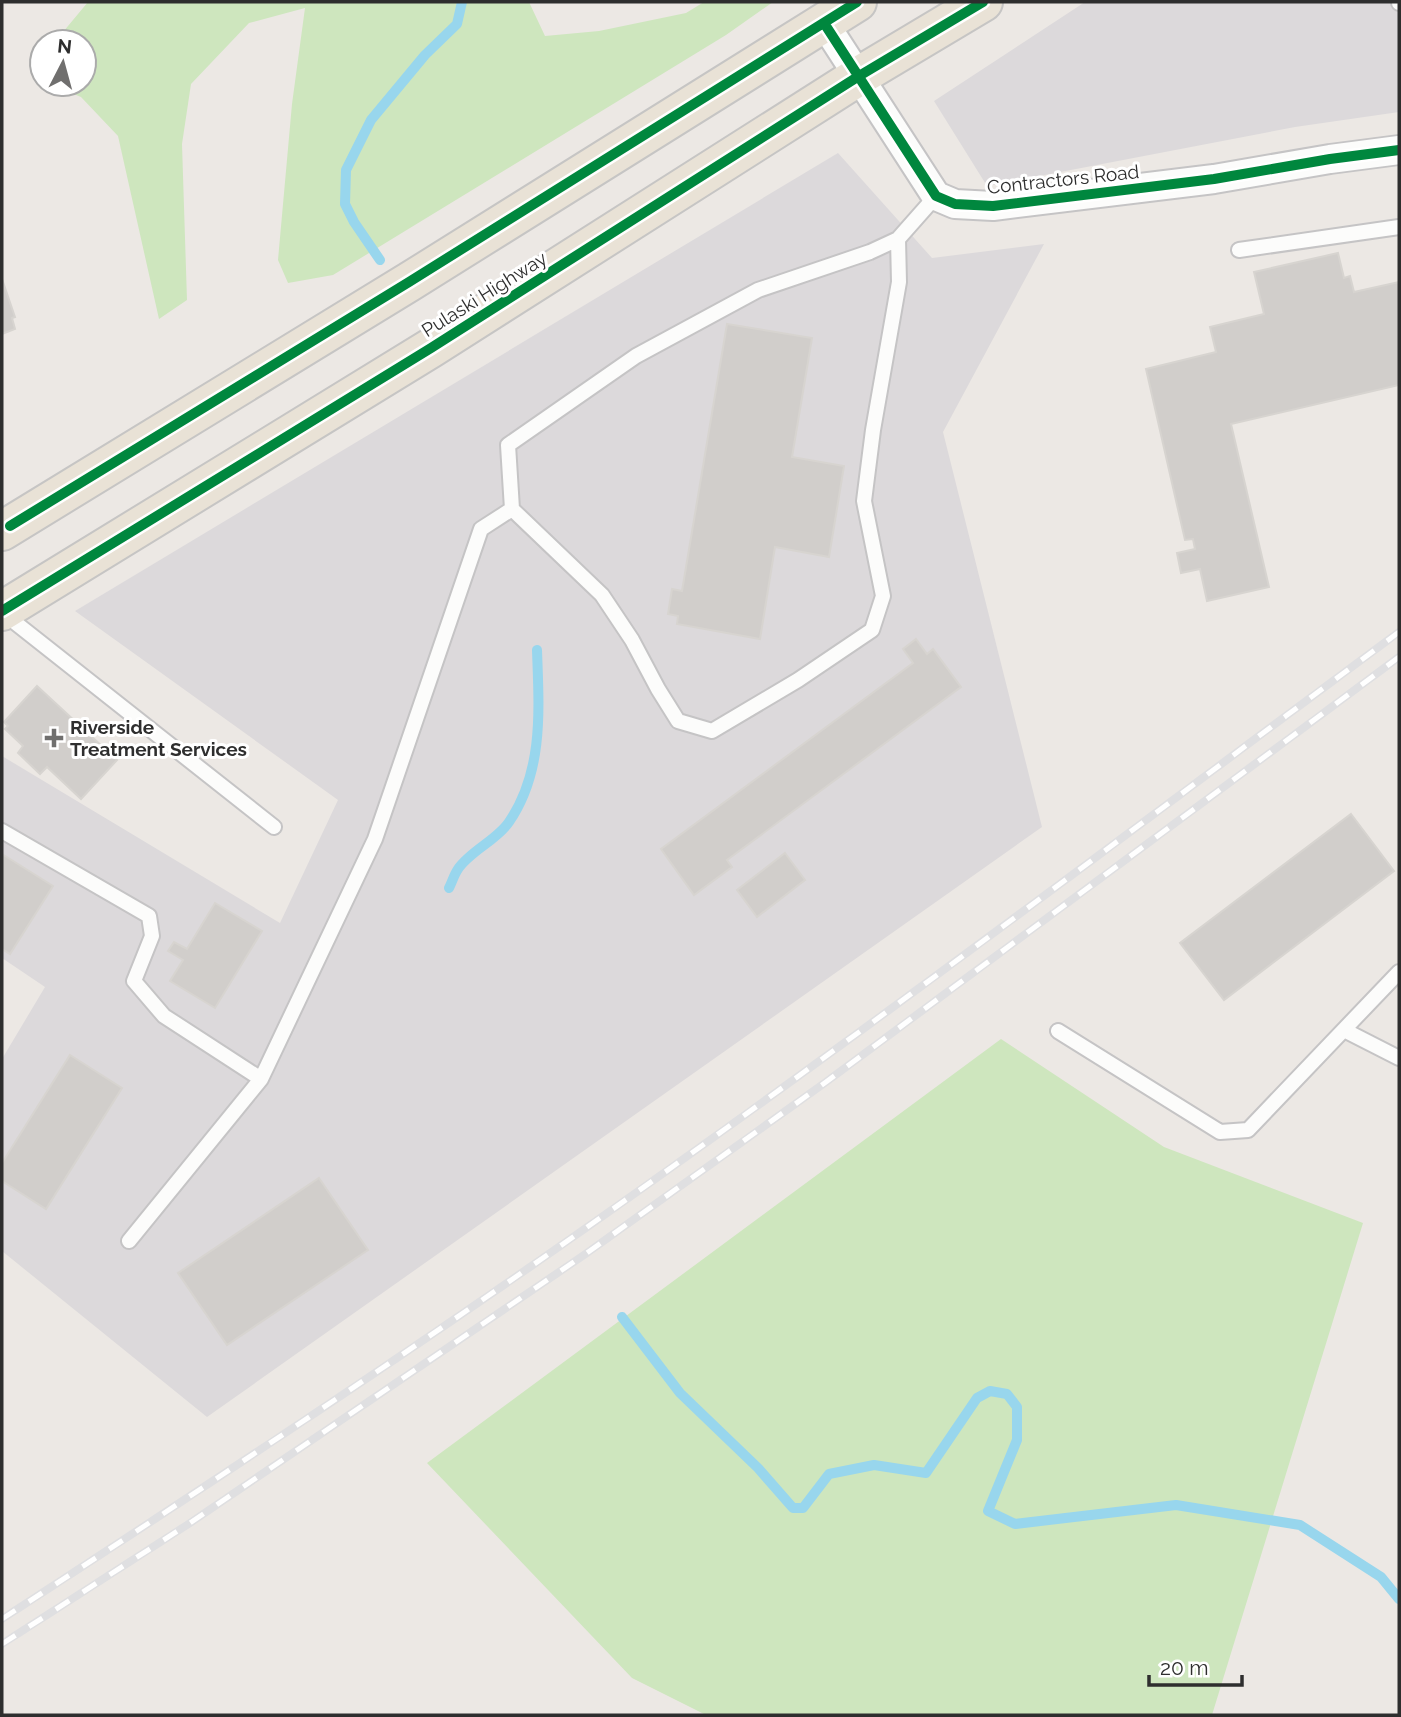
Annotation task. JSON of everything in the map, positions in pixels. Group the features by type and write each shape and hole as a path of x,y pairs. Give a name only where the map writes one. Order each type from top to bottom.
{"highway":[{"path":"2,531 398,290 857,2"},
{"name":"Pulaski Highway","path":"2,611 431,348 859,76 983,2"}],"street":[{"path":"824,23 936,196"},
{"name":"Contractors Road","path":"936,196 955,204 993,206 1214,179 1399,150"}],"lane":[{"path":"898,239 899,282 873,430 864,501 883,596 872,631 712,732 678,721 632,640 602,595 512,509 508,445 636,356 758,290 870,252 898,239 936,196"},
{"path":"1239,250 1399,227"},
{"path":"129,1241 261,1079 375,839 481,529 512,509"},
{"path":"2,611 274,827"},
{"path":"2,831 149,916 152,936 134,981 164,1016 261,1079"},
{"path":"1058,1031 1220,1132 1248,1130 1399,972"},
{"path":"1343,1030 1399,1058"}],"shaded area":[{"path":"1085,2 1399,2 1399,112 1295,127 987,186 934,101"},
{"path":"838,153 932,258 1044,244 943,432 1042,827 207,1417 2,1251 2,1059 45,987 2,958 2,756 280,923 338,800 75,611"}],"green space":[{"path":"88,2 529,2 545,36 599,31 686,13 704,2 773,2 726,35 333,275 288,283 278,260 292,104 305,8 249,23 191,84 182,144 187,300 159,319 118,136 82,98 98,98 98,28 66,28"},
{"path":"1001,1039 1164,1147 1363,1223 1212,1715 706,1715 632,1678 427,1463"}],"building":[{"path":"1338,253 1344,278 1350,276 1354,292 1399,282 1399,385 1231,424 1269,587 1207,601 1200,569 1181,573 1177,553 1195,549 1193,539 1185,540 1146,369 1216,352 1210,327 1264,314 1254,272"},
{"path":"2,279 15,317 12,318 15,329 2,334"},
{"path":"727,324 812,338 792,457 844,466 829,557 775,547 760,639 677,624 678,616 668,614 672,589 682,591"},
{"path":"916,639 927,654 933,649 961,687 727,860 732,867 694,895 661,849 913,663 903,649"},
{"name":"Riverside Treatment Services","path":"37,686 117,760 81,799 47,767 40,774 18,753 23,746 5,729 8,726 4,722"},
{"path":"1351,814 1394,871 1224,1000 1180,943"},
{"path":"785,853 805,880 757,917 737,890"},
{"path":"2,854 53,886 10,954 2,949"},
{"path":"215,903 262,931 215,1008 170,981 183,960 168,951 174,942 187,949"},
{"path":"70,1055 122,1088 46,1209 2,1181 2,1163"},
{"path":"319,1178 368,1250 227,1345 178,1273"}],"waterway":[{"path":"380,260 345,204 346,170 371,120 425,55 457,24 462,2"},
{"path":"449,888 463,863 509,822 528,782 537,739 537,650"},
{"path":"622,1317 680,1393 758,1468 793,1508 803,1508 829,1474 874,1465 926,1473 977,1398 990,1391 1007,1394 1017,1407 1017,1440 988,1511 1015,1524 1176,1505 1300,1525 1381,1577 1399,1599"}],"railway":[{"path":"2,1619 432,1334 678,1163 1399,632"},
{"path":"2,1644 187,1525 584,1255 826,1082 1399,657"}],"cycle path":[{"path":"10,526 409,282 857,2"},
{"path":"2,611 431,348 859,76 983,2"},
{"path":"824,23 936,196 955,204 993,206 1214,179 1399,150"}],"place":[{"name":"Riverside Treatment Services","path":"54,738"}]}
